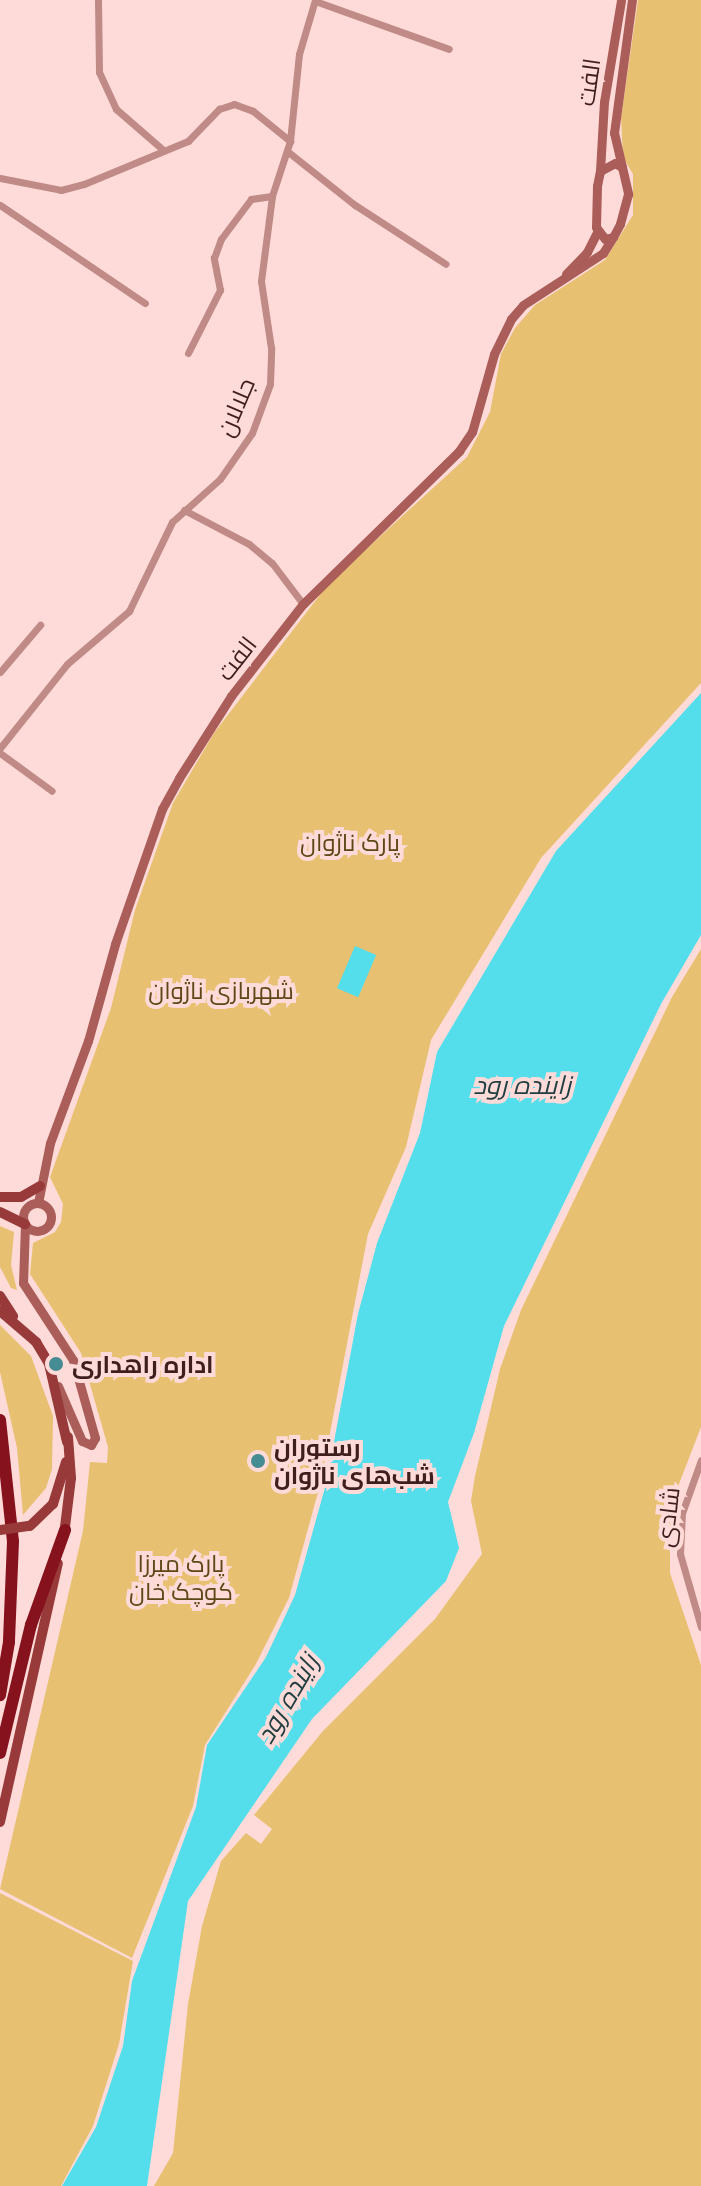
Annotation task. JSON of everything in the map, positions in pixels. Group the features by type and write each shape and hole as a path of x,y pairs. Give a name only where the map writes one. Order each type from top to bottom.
{"highway":[{"path":"0,1420 13,1541 9,1642 0,1695"},
{"path":"0,1753 31,1625 65,1530"}],"main road":[{"path":"0,1197 21,1197 40,1186"},
{"path":"0,1212 25,1224"},
{"path":"0,1296 18,1324"},
{"path":"0,1822 65,1530 71,1478 68,1437 58,1386 36,1342 1,1311"},
{"path":"0,1530 30,1526 53,1504 61,1485 68,1437"}],"street":[{"path":"98,0 99,72 116,109 161,148"},
{"path":"315,0 449,49"},
{"name":"جلالان","path":"0,749 67,664 129,611 172,522 220,479 252,433 270,384 261,281 272,196 290,141 299,54 315,0"},
{"name":"الفت","path":"597,230 601,143 621,0"},
{"name":"الفت","path":"38,1203 40,1186 162,809 231,696 303,604 459,451 479,415 502,334 523,305 550,285 586,265 613,237 628,194 615,144 632,0"},
{"path":"0,178 61,190 129,168 161,148 188,141 219,109 234,104 253,111 290,141"},
{"path":"601,143 609,151 615,144"},
{"path":"287,151 355,205 446,264"},
{"path":"600,171 610,163 622,167"},
{"path":"188,353 220,290 214,258 221,239 251,199 272,196"},
{"path":"0,205 145,303"},
{"path":"550,285 587,252 597,230 605,239 613,237"},
{"path":"184,510 249,544 272,563 303,604"},
{"path":"0,672 40,625"},
{"path":"0,749 52,791"},
{"path":"25,1224 36,1231 49,1225 50,1211 38,1203 25,1211 23,1283 73,1360 95,1438 91,1445 83,1442 58,1386"},
{"name":"شادی","path":"701,1460 682,1513 680,1554 701,1627"}],"green space":[{"name":"پارک ناژوان","path":"638,0 701,0 701,683 541,858 431,1040 406,1147 368,1234 320,1485 289,1598 256,1664 205,1745 193,1806 132,1958 0,1889 83,1531 90,1462 107,1463 108,1447 81,1353 30,1274 33,1243 55,1232 61,1222 63,1204 50,1177 111,1008 135,910 173,803 214,733 329,583 467,457 490,412 501,354 515,328 535,305 605,260 633,215 633,174 623,157 621,118"},
{"path":"701,949 701,1427 674,1497 670,1573 701,1665 701,2186 154,2186 173,2153 188,2004 202,1926 221,1861 246,1833 261,1844 272,1829 254,1815 323,1731 435,1619 482,1554 471,1501 500,1369 521,1310 672,997"},
{"path":"0,1226 14,1232 11,1265 17,1290 11,1288 0,1267"},
{"path":"0,1325 31,1356 53,1416 52,1469 46,1488 23,1515 17,1448 0,1372"},
{"path":"0,1893 133,1961 119,2044 93,2126 61,2186 0,2186"}],"water":[{"name":"زاینده رود","path":"701,693 701,935 661,1004 504,1326 474,1433 448,1502 459,1548 446,1581 312,1719 188,1901 147,2186 62,2186 96,2127 123,2046 132,1981 196,1807 207,1745 266,1657 295,1595 326,1484 358,1314 377,1243 420,1133 437,1052 556,851"},
{"path":"355,946 376,955 358,997 337,988"}],"place":[{"name":"اداره راهداری","path":"56,1364"},
{"name":"رستوران شب‌های ناژوان","path":"258,1461"}],"park label":[{"name":"شهربازی ناژوان","path":"221,990"},
{"name":"پارک میرزا کوچک خان","path":"181,1577"}]}
